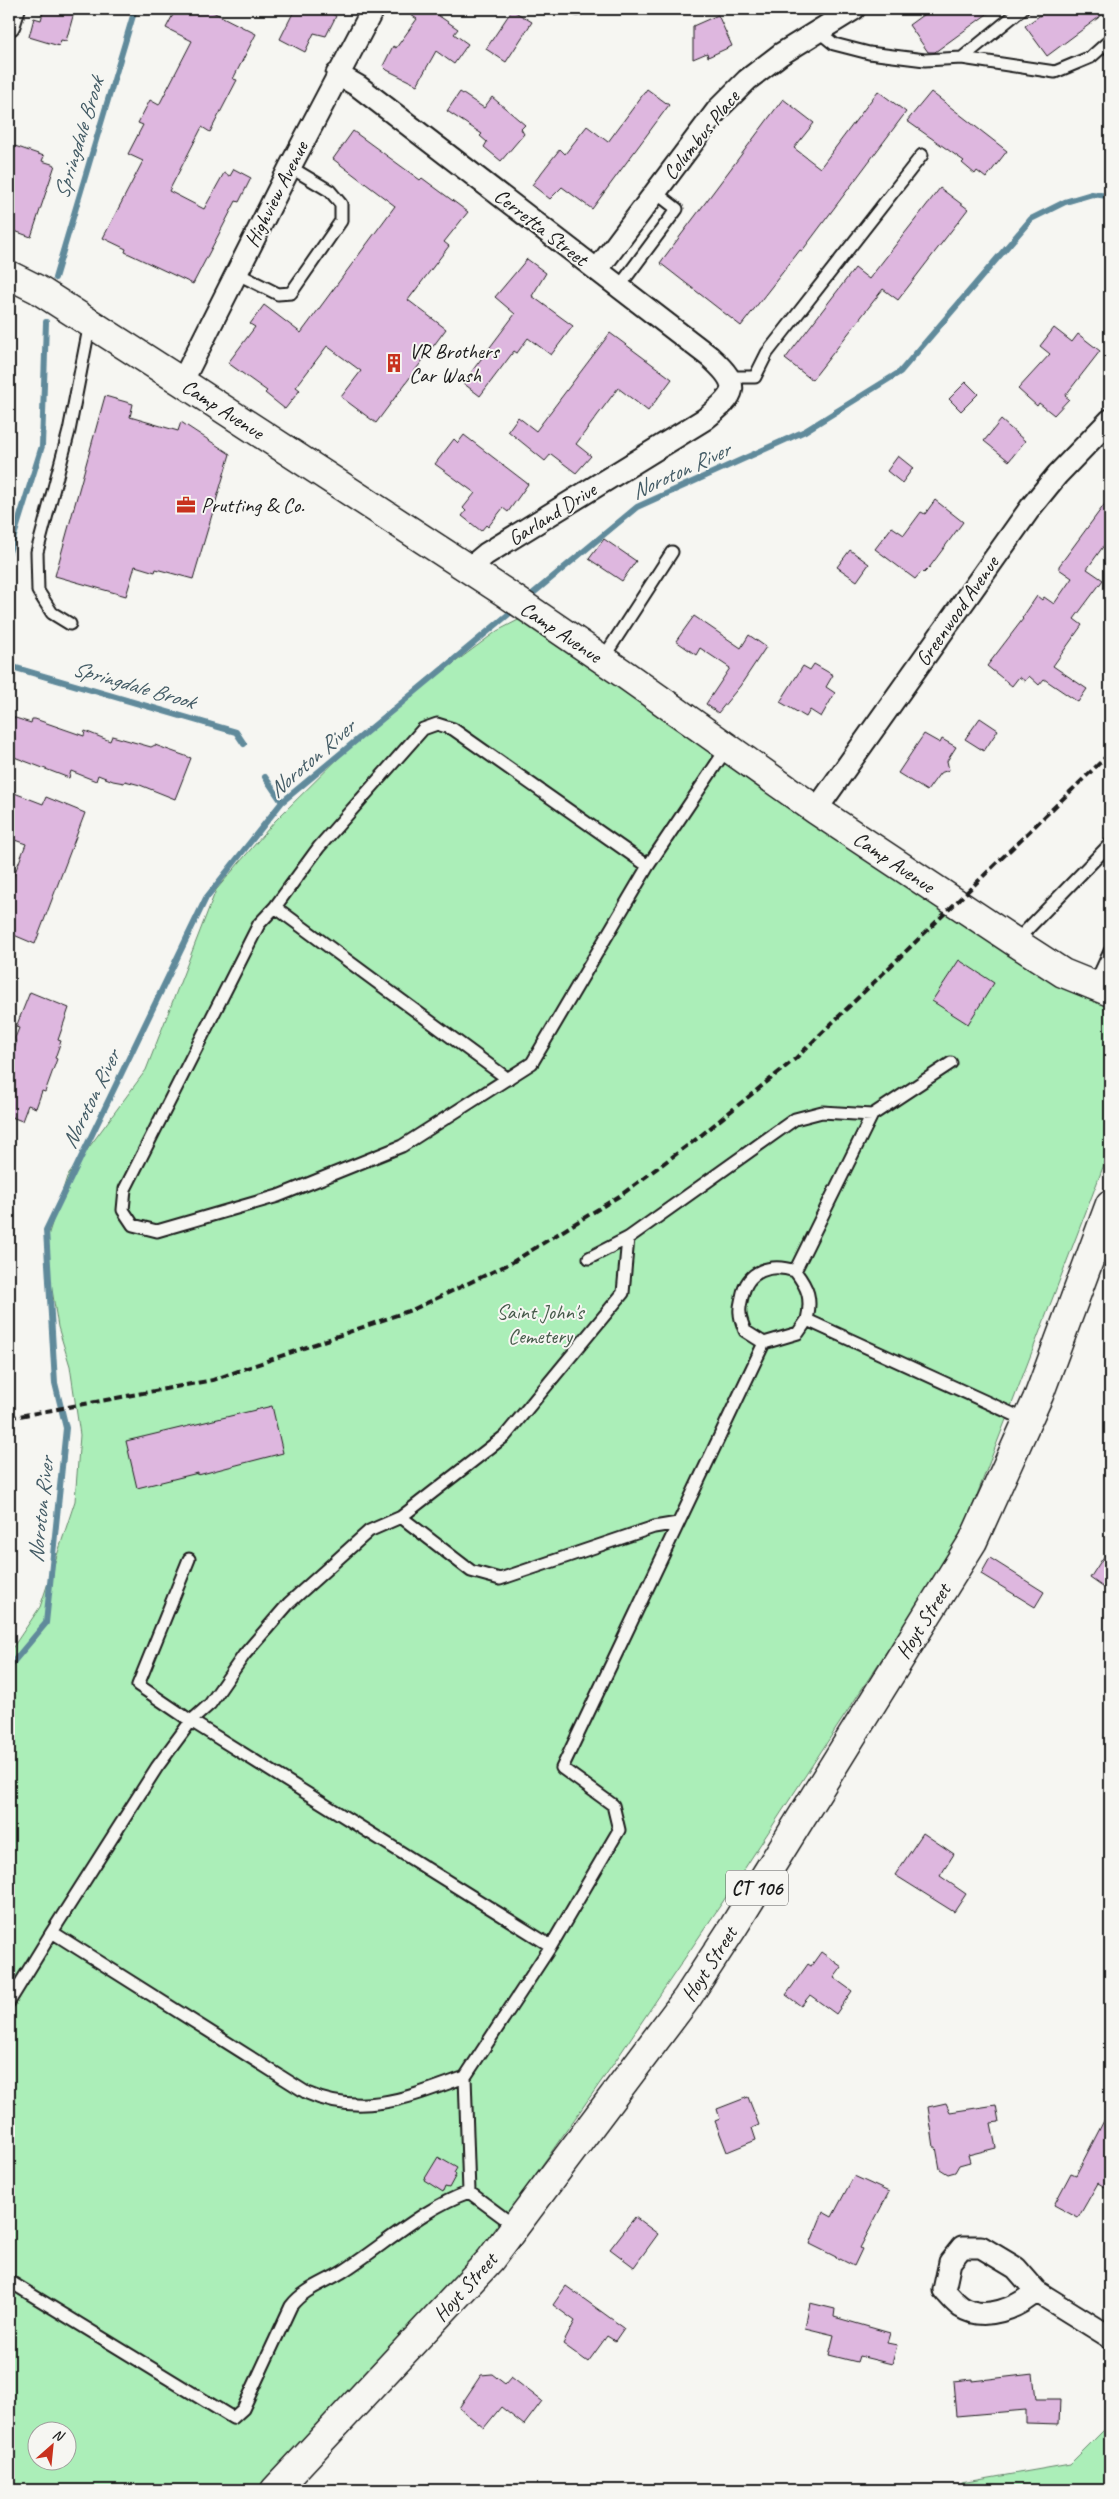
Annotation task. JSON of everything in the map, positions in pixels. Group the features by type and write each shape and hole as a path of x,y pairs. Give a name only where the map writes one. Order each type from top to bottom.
{"main road":[{"name":"Camp Avenue","path":"9,275 37,289 504,592 816,810 1063,973 1102,989"},
{"name":"Hoyt Street","path":"276,2490 490,2260 687,1998 734,1926 973,1541 1054,1359 1110,1204"}],"street":[{"path":"9,25 14,9"},
{"name":"Highview Avenue","path":"182,382 337,74 373,9"},
{"name":"Columbus Place","path":"597,270 707,122 747,80 781,54 854,9"},
{"name":"Cerretta Street","path":"337,74 358,86 710,357 731,383"},
{"name":"Garland Drive","path":"468,570 486,554 705,419 729,400 731,383"},
{"name":"Greenwood Avenue","path":"816,810 1032,507 1057,475 1110,420"},
{"path":"1036,2291 1110,2337"}],"lane":[{"path":"962,58 1022,9"},
{"path":"818,31 834,44 869,53 925,60 962,58 1055,72 1091,56 1110,40"},
{"path":"731,383 755,377 767,353 922,154"},
{"path":"236,273 278,294 291,293 341,221 341,204 330,191 290,167"},
{"path":"619,287 677,209 655,192"},
{"path":"70,624 52,613 38,591 37,552 69,431 90,323"},
{"path":"602,660 672,552"},
{"path":"648,866 453,729 437,724 424,729 319,847 275,908 259,924 125,1190 123,1210 133,1225 157,1231 278,1196 402,1146 532,1063 648,866 727,748"},
{"path":"1016,942 1110,844"},
{"path":"275,908 508,1078"},
{"path":"1102,989 1110,951"},
{"path":"795,1271 872,1115 951,1064"},
{"path":"589,1258 628,1238 795,1119 822,1112 872,1115"},
{"path":"9,2002 157,1767 191,1721 210,1704 244,1655 288,1603 369,1531 401,1518 505,1436 623,1293 628,1238"},
{"path":"469,2192 465,2077 551,1946 619,1830 613,1804 562,1768 764,1343 798,1333 807,1320 810,1308 807,1287 795,1271 781,1266 764,1269 752,1275 743,1291 739,1312 745,1331 764,1343"},
{"path":"807,1320 1028,1421"},
{"path":"401,1518 471,1571 500,1579 654,1527 678,1523"},
{"path":"189,1559 138,1685 191,1721 551,1946"},
{"path":"52,1932 307,2092 324,2100 374,2105 398,2101 465,2077"},
{"path":"469,2192 516,2227"},
{"path":"9,2281 233,2418 244,2409 291,2306 297,2298 340,2273 449,2199 469,2192"}],"green space":[{"name":"Saint John's Cemetery","path":"526,616 836,833 1087,999 1110,1007 1110,1149 960,1539 724,1900 614,2063 459,2283 274,2470 262,2490 9,2490 9,1653 40,1607 75,1501 80,1435 70,1366 58,1327 45,1245 67,1177 146,1070 216,890 275,821 375,722 497,631"},
{"path":"1110,2424 1110,2490 957,2490 961,2483 1070,2464"}],"building":[{"path":"44,9 75,9 66,41 61,40 59,46 29,37 34,18 41,20"},
{"path":"176,9 207,9 256,34 233,79 237,80 210,132 202,127 169,191 204,209 224,173 230,176 234,169 251,178 239,202 236,201 193,284 125,252 126,249 103,238 143,161 128,154 143,125 138,123 150,100 159,105 192,41 166,28"},
{"path":"295,9 322,9 336,16 326,36 314,33 305,52 280,39"},
{"path":"402,9 429,9 458,29 454,34 468,44 454,64 436,51 417,85 387,70 383,66 393,46 396,48 417,19"},
{"path":"931,9 994,9 935,52 928,52 909,25"},
{"path":"1049,9 1110,9 1047,56 1025,26"},
{"path":"512,10 532,22 506,62 486,49"},
{"path":"718,15 732,46 708,57 707,53 693,59 693,26"},
{"path":"647,89 669,105 592,209 562,187 550,199 532,185 560,149 565,154 587,126 608,142"},
{"path":"878,91 906,112 802,251 800,250 741,326 660,263 783,99 814,123 794,148 820,168"},
{"path":"460,92 484,108 492,97 525,125 521,129 524,134 501,161 484,147 487,142 480,136 482,134 447,111"},
{"path":"931,92 1007,151 986,178 977,171 975,174 962,163 964,161 907,121"},
{"path":"353,131 468,212 444,242 449,246 408,300 446,329 376,423 341,397 361,371 327,346 296,387 300,390 285,409 265,393 267,391 228,363 255,327 250,324 264,305 301,333 395,206 333,159"},
{"path":"9,144 44,156 42,161 55,165 31,237 9,229"},
{"path":"940,188 968,209 898,300 883,289 812,380 785,359 855,268 869,279"},
{"path":"527,259 546,273 532,296 573,326 551,355 528,338 517,353 514,351 480,396 463,383 515,314 495,297"},
{"path":"1054,328 1072,342 1078,334 1100,351 1065,396 1069,399 1054,415 1039,403 1037,406 1018,389 1050,354 1040,346"},
{"path":"610,333 672,379 648,411 618,388 576,444 591,456 576,473 551,454 545,461 508,431 518,417 536,431"},
{"path":"966,382 978,394 961,411 949,399"},
{"path":"105,396 133,404 130,417 178,431 181,422 230,454 193,579 156,569 155,572 135,566 126,596 55,576"},
{"path":"1001,420 1025,441 1009,461 984,441"},
{"path":"464,435 528,484 508,512 503,508 488,527 486,525 481,531 462,516 466,511 463,508 475,493 435,464 454,439 458,443"},
{"path":"898,456 913,468 902,483 887,471"},
{"path":"1110,497 1110,537 1087,569 1103,580 1074,619 1082,625 1053,666 1087,689 1078,702 1044,679 1039,685 1029,676 1025,681 1019,677 1012,686 987,666 1023,619 1037,596 1042,600 1044,597 1054,604 1072,578 1059,569 1059,566"},
{"path":"935,500 963,522 929,568 924,573 922,571 915,579 875,549 892,527 904,535 921,512 925,514"},
{"path":"604,539 636,561 622,581 589,559"},
{"path":"850,550 869,564 857,581 837,567"},
{"path":"694,616 741,648 749,635 766,647 740,686 718,713 706,704 730,668 700,648 696,655 676,641"},
{"path":"814,664 833,675 826,687 835,693 821,717 810,710 806,717 780,702 803,666 810,670"},
{"path":"9,716 31,723 32,719 35,719 84,736 85,731 110,741 112,736 151,747 155,745 191,758 175,799 140,785 125,781 124,783 113,781 98,775 96,781 71,771 69,778 9,755"},
{"path":"980,718 998,730 984,751 965,739"},
{"path":"924,734 940,743 942,739 956,747 947,761 949,770 940,773 927,791 898,773"},
{"path":"9,791 43,804 46,797 85,813 35,944 9,933 9,888 26,844 9,838"},
{"path":"959,960 994,983 968,1024 932,1001"},
{"path":"30,992 69,1008 58,1040 61,1041 55,1058 57,1059 45,1092 42,1091 36,1108 28,1105 22,1121 9,1116 9,1064 16,1044 15,1038 19,1028 16,1027"},
{"path":"272,1406 283,1453 198,1475 198,1473 137,1488 126,1441"},
{"path":"1110,1547 1110,1592 1090,1578"},
{"path":"990,1558 1044,1592 1035,1607 981,1574"},
{"path":"923,1833 954,1854 940,1876 966,1894 954,1912 895,1875"},
{"path":"821,1952 842,1967 834,1978 852,1991 836,2014 810,1995 801,2006 786,1995 808,1964 811,1966"},
{"path":"748,2097 759,2125 752,2128 756,2140 727,2152 715,2121 720,2119 717,2109"},
{"path":"946,2103 950,2112 996,2105 999,2122 991,2123 996,2148 968,2155 970,2162 959,2165 955,2172 948,2174 940,2169 936,2147 934,2147 928,2107"},
{"path":"1110,2109 1110,2190 1098,2183 1078,2218 1054,2205 1071,2173 1076,2175"},
{"path":"438,2157 457,2168 454,2173 456,2175 449,2188 445,2187 443,2192 424,2180"},
{"path":"854,2176 889,2192 860,2248 862,2249 854,2266 810,2244 823,2212 832,2217"},
{"path":"635,2217 658,2234 634,2267 610,2249"},
{"path":"566,2286 624,2328 615,2341 607,2336 588,2362 563,2344 575,2321 553,2305"},
{"path":"810,2303 835,2309 834,2317 890,2333 887,2343 897,2345 892,2364 859,2356 857,2362 829,2355 834,2335 805,2328"},
{"path":"492,2374 505,2384 511,2377 542,2401 524,2425 501,2407 484,2428 459,2408 481,2375"},
{"path":"1033,2374 1036,2399 1060,2399 1059,2424 1026,2423 1026,2410 956,2416 953,2381 972,2379 972,2381"}],"waterway":[{"name":"Springdale Brook","path":"55,278 135,9"},
{"name":"Noroton River","path":"525,600 637,507 805,431 900,372 1031,219 1065,202 1092,194 1108,196 1110,193"},
{"name":"Springdale Brook","path":"9,552 42,446 46,322"},
{"name":"Noroton River","path":"9,1667 46,1623 66,1428 55,1383 46,1230 206,898 282,802 516,608"},
{"name":"Springdale Brook","path":"9,666 236,732 244,744"},
{"name":"Springdale Brook","path":"265,777 282,802"}],"railway":[{"path":"9,1418 213,1380 414,1309 511,1263 621,1195 699,1137 795,1059 1110,753"}],"place":[{"name":"VR Brothers Car Wash","path":"394,363"},
{"name":"Prutting & Co.","path":"186,505"}]}
